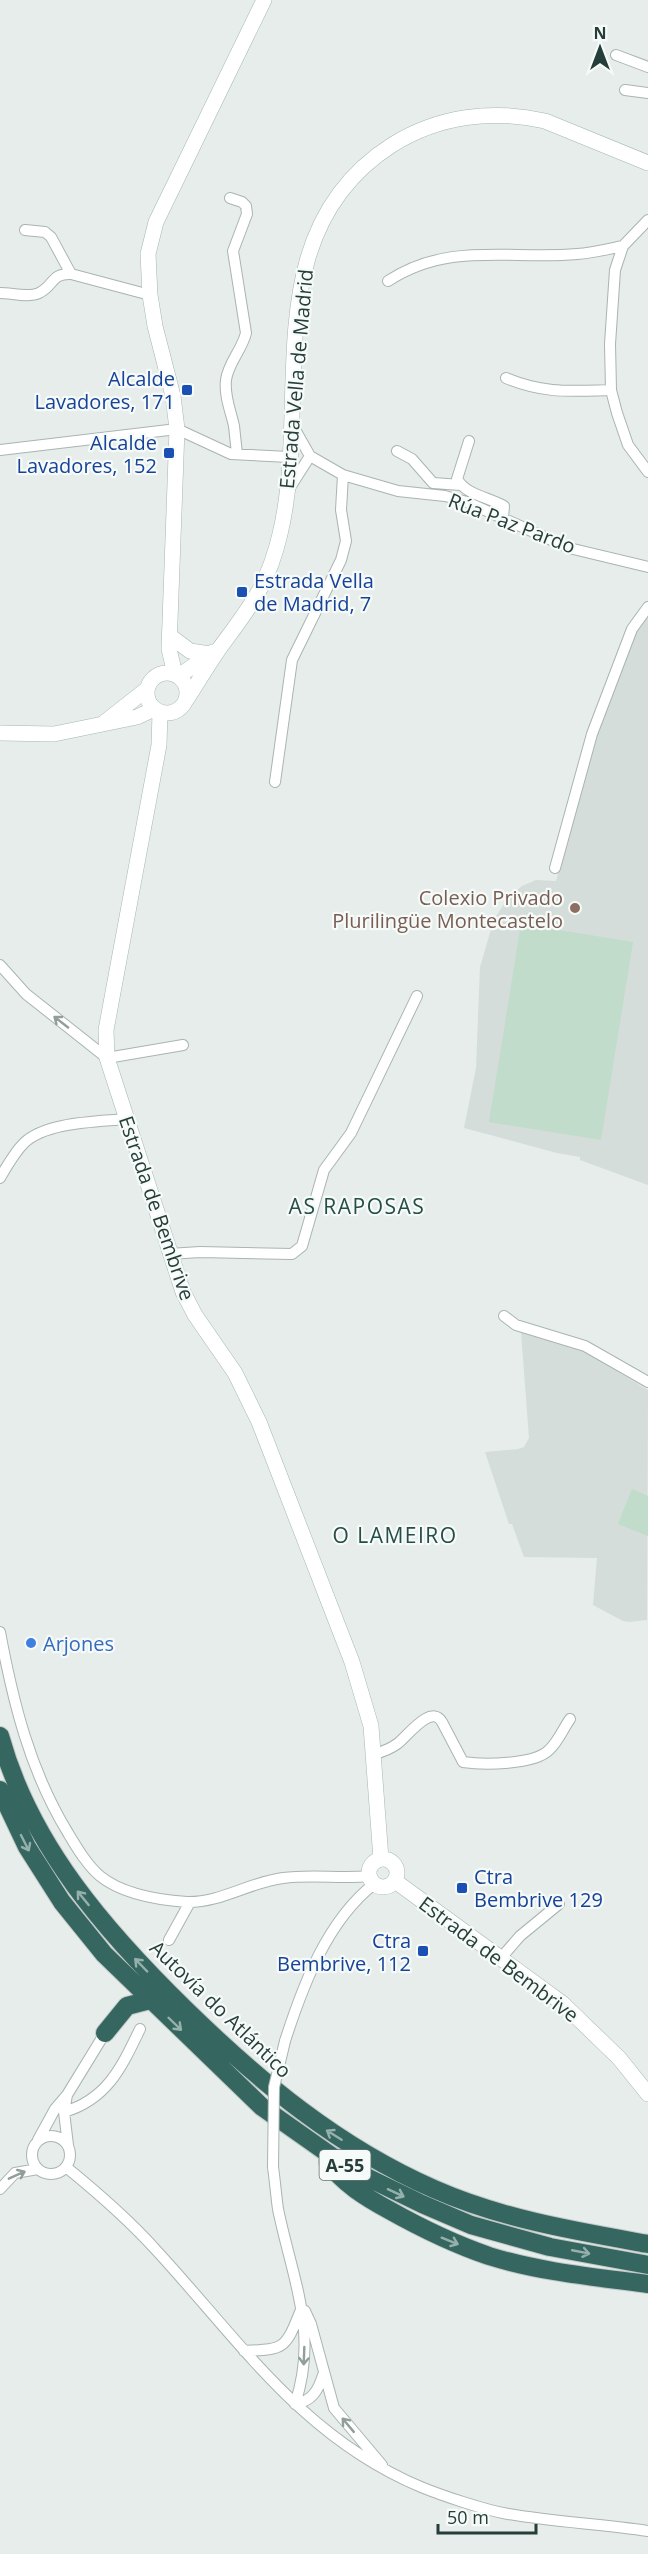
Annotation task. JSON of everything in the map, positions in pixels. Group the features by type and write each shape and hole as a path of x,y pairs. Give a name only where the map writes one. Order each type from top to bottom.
{"highway":[{"name":"Autovía do Atlántico","path":"0,1736 13,1773 43,1836 76,1890 120,1943 161,1986 237,2060 273,2091 329,2132 382,2164 434,2189 481,2207 554,2228 648,2244"},
{"name":"A-55","path":"0,1790 27,1847 62,1902 104,1954 262,2107 318,2148 380,2185 471,2225 550,2247 648,2265"},
{"path":"105,2033 127,2006 150,2000"},
{"path":"318,2148 333,2169 351,2186 414,2224 449,2241 524,2265 648,2284"}],"street":[{"path":"0,733 54,735 157,711 173,713 183,704 186,685 177,675 170,642 177,429 173,396 155,326 150,295 148,254 156,222 264,0"},
{"path":"616,55 648,67"},
{"path":"625,90 648,93"},
{"name":"Estrada Vella de Madrid","path":"160,736 183,704 215,650 247,613 262,587 280,533 287,492 299,305 308,255 318,227 338,194 362,167 408,136 447,121 470,117 528,117 560,126 648,163"},
{"path":"230,198 242,202 246,206 247,214 233,250 246,333 243,345 229,368 226,380 237,454"},
{"path":"648,220 623,246 615,270 610,344 611,390 628,445 648,472"},
{"path":"25,230 45,232 51,237 71,274"},
{"path":"388,281 407,268 442,257 577,254 623,246"},
{"path":"0,292 31,295 45,290 56,277 71,274 150,295"},
{"path":"506,378 530,388 551,392 611,390"},
{"path":"287,492 310,456 291,422"},
{"path":"0,450 177,429 231,454 289,457"},
{"path":"461,485 458,473 469,441"},
{"path":"397,451 411,459 433,483 461,485 470,492 492,499 504,506 503,518"},
{"name":"Rúa Paz Pardo","path":"310,456 343,475 398,491 446,496 467,502 568,548 648,567"},
{"path":"275,782 292,660 341,560 345,541 341,510 343,475"},
{"path":"555,868 592,735 632,629 648,607"},
{"path":"170,642 190,651 215,650"},
{"path":"158,675 170,642"},
{"name":"Estrada Vella de Madrid","path":"177,675 215,650"},
{"path":"103,723 147,689 153,678 158,675 177,675"},
{"path":"147,689 148,700 157,711 160,736"},
{"path":"137,717 160,736"},
{"name":"Estrada de Bembrive","path":"160,736 106,1030 107,1058 169,1254 195,1315 235,1373 260,1422 352,1662 371,1726 381,1859"},
{"path":"0,965 26,994 107,1058 183,1045"},
{"path":"169,1254 200,1252 292,1254 302,1246 324,1170 351,1133 417,996"},
{"path":"0,1178 23,1144 36,1134 53,1128 126,1119"},
{"path":"504,1316 516,1325 585,1346 648,1382"},
{"path":"0,1632 24,1738 39,1776 58,1817 78,1850 101,1877 123,1888 163,1900 190,1902 214,1898 281,1878 372,1880 385,1887 394,1881 397,1872 394,1864 386,1859 373,1863 372,1880 353,1900 329,1938 296,2007 274,2087 273,2168 278,2208 303,2306 311,2324 334,2408 386,2470"},
{"path":"374,1754 395,1746 425,1718 435,1715 442,1722 463,1762 504,1763 541,1756 548,1751 570,1719"},
{"name":"Estrada de Bembrive","path":"394,1881 562,2003 619,2058 648,2094"},
{"path":"169,1940 190,1902"},
{"path":"500,1959 520,1936 530,1931 559,1904"},
{"path":"64,2112 80,2106 102,2091 118,2073 140,2029"},
{"path":"38,2169 32,2158 34,2146 54,2109 67,2095 105,2033"},
{"path":"0,2189 15,2173 38,2169 53,2174 66,2167 70,2156 64,2112 67,2095"},
{"path":"38,2141 48,2136 55,2136 68,2145"},
{"path":"66,2167 104,2198 155,2248 244,2351 295,2404 328,2434 386,2470 423,2487 506,2514 648,2531"},
{"path":"244,2351 280,2348 290,2338 303,2306"},
{"path":"295,2404 304,2370 303,2306"},
{"path":"295,2404 305,2403 314,2396 323,2374"}],"shaded area":[{"name":"Colexio Privado Plurilingüe Montecastelo","path":"648,613 648,1185 580,1160 580,1157 464,1128 476,1068 480,967 494,919 509,897 522,886 536,880 556,881 599,723 636,630"},
{"path":"521,1332 585,1352 648,1390 647,1620 623,1621 593,1605 597,1558 524,1557 512,1524 509,1524 485,1452 518,1449 524,1447 529,1438"}],"green space":[{"path":"521,924 633,942 601,1140 489,1122"},
{"path":"632,1489 648,1496 648,1536 618,1524"}],"place":[{"name":"Alcalde Lavadores, 171","path":"187,390"},
{"name":"Alcalde Lavadores, 152","path":"169,453"},
{"name":"Estrada Vella de Madrid, 7","path":"242,592"},
{"name":"Colexio Privado Plurilingüe Montecastelo","path":"575,908"},
{"name":"Arjones","path":"31,1643"},
{"name":"Ctra Bembrive 129","path":"462,1888"},
{"name":"Ctra Bembrive, 112","path":"423,1951"}],"district":[{"name":"AS RAPOSAS","path":"357,1206"},
{"name":"O LAMEIRO","path":"395,1535"}]}
